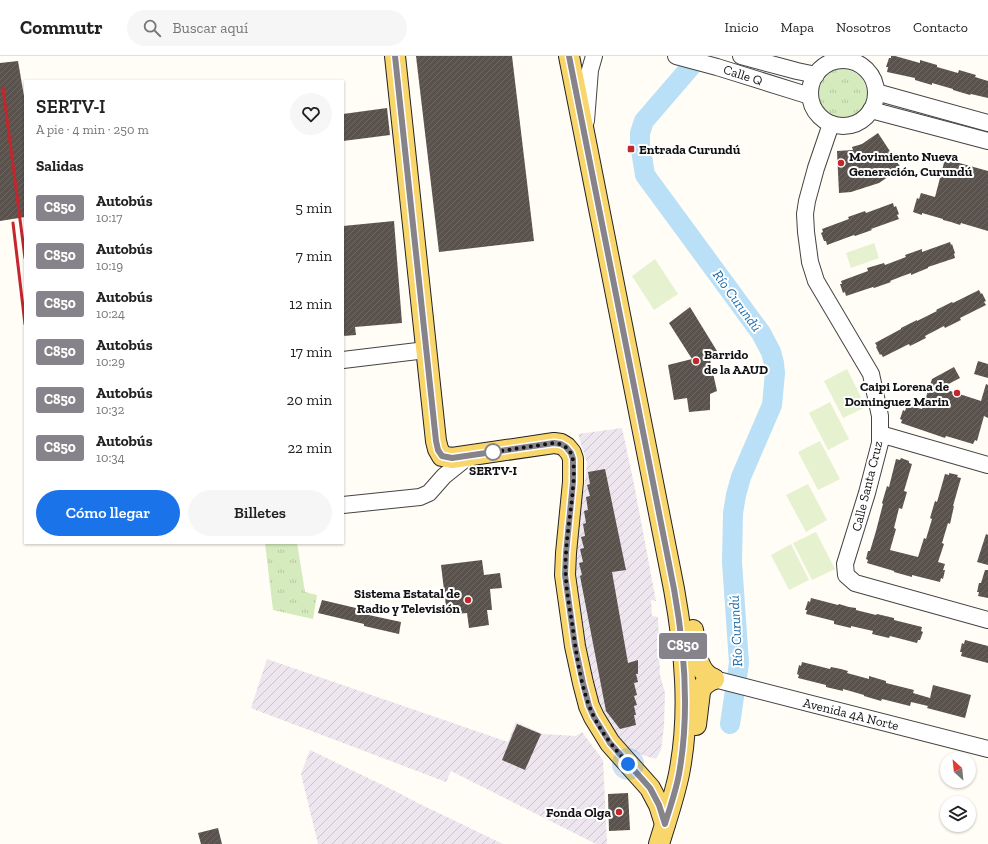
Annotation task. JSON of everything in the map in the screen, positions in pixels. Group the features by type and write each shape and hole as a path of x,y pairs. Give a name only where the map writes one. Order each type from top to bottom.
{"main road":[{"path":"395,56 438,450 442,456 452,458 554,443 563,445 571,453 573,459 573,482 565,575 575,646 583,683 589,706 600,729 610,743 650,788 659,805 665,824"},
{"path":"569,56 679,615 684,653 684,740 673,797 659,844"},
{"path":"669,564 688,602 700,665 706,674 717,680"},
{"path":"638,774 653,778 664,777 675,772 694,741 701,688 708,682 717,680"}],"street":[{"path":"585,134 590,70 594,56"},
{"name":"Calle Q","path":"676,56 810,96"},
{"name":"Calle Q","path":"741,56 816,75"},
{"path":"852,59 871,76 876,92 875,101 866,117 858,122 849,126 831,124 824,121 814,110 810,96 812,82 822,68 831,63 852,59"},
{"path":"876,92 988,123"},
{"path":"871,110 988,141"},
{"name":"Calle Santa Cruz","path":"831,124 807,200 805,214 810,262 816,281 870,374 880,416 880,443 845,564 846,575 855,583 988,620"},
{"path":"344,360 426,350"},
{"path":"880,434 988,465"},
{"path":"344,505 420,497 429,493 444,476 469,456"},
{"name":"Avenida 4A Norte","path":"717,680 988,749"}],"shaded area":[{"path":"622,428 656,601 651,600 652,616 658,617 660,675 665,693 664,726 661,750 656,759 639,754 627,747 616,737 601,716 573,580 577,530 587,463 578,434"},
{"path":"267,659 508,742 516,722 543,734 576,736 582,732 603,760 607,844 596,844 451,771 446,782 251,708"},
{"path":"310,750 503,844 318,844 301,774"}],"green space":[{"path":"842,69 852,71 860,76 865,84 867,94 865,104 860,112 852,117 842,119 832,117 824,112 819,104 817,94 819,84 824,76 832,71"},
{"path":"874,243 879,258 851,268 846,253"},
{"path":"655,259 678,294 654,310 632,276"},
{"path":"847,369 866,407 843,418 824,381"},
{"path":"830,402 849,439 828,450 809,413"},
{"path":"820,441 840,479 818,490 798,452"},
{"path":"808,484 827,520 806,532 786,495"},
{"path":"816,532 835,569 812,580 793,543"},
{"path":"265,544 297,544 305,592 317,595 313,619 273,610"},
{"path":"791,544 809,580 789,590 771,555"}],"building":[{"path":"416,56 512,56 534,241 439,252"},
{"path":"891,56 920,63 920,60 958,73 959,70 976,75 975,77 988,81 988,98 970,95 932,83 932,85 915,80 915,78 887,72 888,67 886,67"},
{"path":"18,61 24,96 24,217 0,221 0,63"},
{"path":"387,108 390,135 344,141 344,114"},
{"path":"878,133 901,168 879,183 851,192 839,193 837,151 853,150 852,147 862,144"},
{"path":"945,159 988,171 988,231 961,223 960,225 922,213 922,215 913,212 917,198 919,199 921,193 935,197"},
{"path":"893,203 899,214 897,215 899,219 827,245 826,241 824,241 821,233 823,232 822,229 849,219 848,217 865,211 866,213"},
{"path":"394,221 402,323 355,327 356,335 344,336 344,226"},
{"path":"950,242 955,253 955,258 928,267 911,275 911,273 900,277 874,288 873,287 846,296 845,292 843,293 840,284 842,284 841,281 868,271 867,268 884,263 885,265 906,257 905,255 922,249 922,252"},
{"path":"979,290 986,301 984,302 986,305 960,318 961,320 945,328 944,326 925,336 926,338 910,346 909,344 883,357 881,354 880,355 875,343 901,328 937,311 936,310"},
{"name":"Barrido de la AAUD","path":"690,307 717,351 709,355 717,391 710,394 710,410 689,412 687,398 674,400 668,365 692,359 669,323"},
{"path":"978,361 988,364 988,378 974,374"},
{"path":"954,367 960,378 941,388 981,401 986,384 988,385 988,418 984,416 977,441 975,440 973,444 946,436 945,438 901,423 902,420 900,419 903,410 905,411 907,405 922,409 932,379"},
{"path":"901,458 912,464 904,491 907,492 902,509 899,508 894,528 896,529 890,550 918,557 924,538 926,539 932,519 930,518 935,501 937,502 945,474 949,475 949,473 958,475 957,477 961,478 953,506 950,524 948,523 942,543 944,544 938,562 945,564 943,579 941,578 940,582 912,575 912,577 867,563 868,560 866,559 868,551 870,551 876,531 887,486 889,487 896,459 900,460"},
{"path":"605,469 626,570 612,572 628,663 638,660 638,674 636,674 638,682 634,683 637,695 634,696 637,705 634,706 636,725 620,729 606,711 580,576 582,575 579,563 583,562 580,549 584,548 581,537 585,536 583,524 586,523 584,511 588,510 586,497 590,496 587,485 590,484 588,472"},
{"path":"986,534 988,535 988,565 977,562"},
{"name":"Sistema Estatal de Radio y Televisión","path":"482,560 484,575 500,573 502,588 490,589 492,610 487,610 489,625 469,628 467,613 447,615 441,565"},
{"path":"985,570 988,570 988,598 978,596 979,592 977,592"},
{"path":"811,598 856,608 856,610 876,615 894,618 894,620 922,627 921,631 923,632 917,643 890,636 889,638 872,634 873,631 834,624 834,621 806,614 807,610 805,610 808,601 810,602"},
{"path":"322,600 356,608 355,612 401,622 399,634 318,613"},
{"path":"965,640 988,646 988,663 961,656 962,652 960,652 962,643 964,644"},
{"path":"802,662 830,669 831,667 841,669 848,671 847,673 869,679 869,676 886,681 886,683 914,690 913,693 930,698 933,685 971,695 965,718 927,708 928,706 911,702 910,706 882,699 881,701 843,689 843,691 826,687 826,685 798,678 799,675 797,674 799,665 801,666"},
{"path":"517,724 541,734 525,770 502,760"},
{"name":"Fonda Olga","path":"628,793 630,830 609,831 608,794"},
{"path":"218,828 222,844 201,844 198,833"}],"waterway":[{"name":"Río Curundú","path":"700,56 644,121 640,133 640,144 645,175 761,333 771,352 774,363 775,373 772,405 741,477 733,513 732,562 739,663 730,724"}],"railway":[{"path":"3,88 24,250"},
{"path":"13,223 24,316"}],"bus line":[{"name":"C850","path":"395,56 424,335 438,450 442,456 452,458 554,443 563,445 570,451 573,459 574,470 565,575 575,646 583,683 589,706 600,729 619,754 650,788 659,805 665,824 679,776 684,740 684,653 674,589 569,56"}],"place":[{"name":"Entrada Curundú","path":"631,149"},
{"name":"Movimiento Nueva Generación, Curundú","path":"841,163"},
{"name":"Barrido de la AAUD","path":"696,361"},
{"name":"Caipi Lorena de Dominguez Marin","path":"957,393"},
{"name":"SERTV-I","path":"493,452"},
{"name":"Sistema Estatal de Radio y Televisión","path":"468,600"},
{"name":"Fonda Olga","path":"619,812"}],"route":[{"path":"493,452 487,453 554,443 563,445 571,453 574,470 565,575 575,646 589,706 600,729 628,764"}]}
